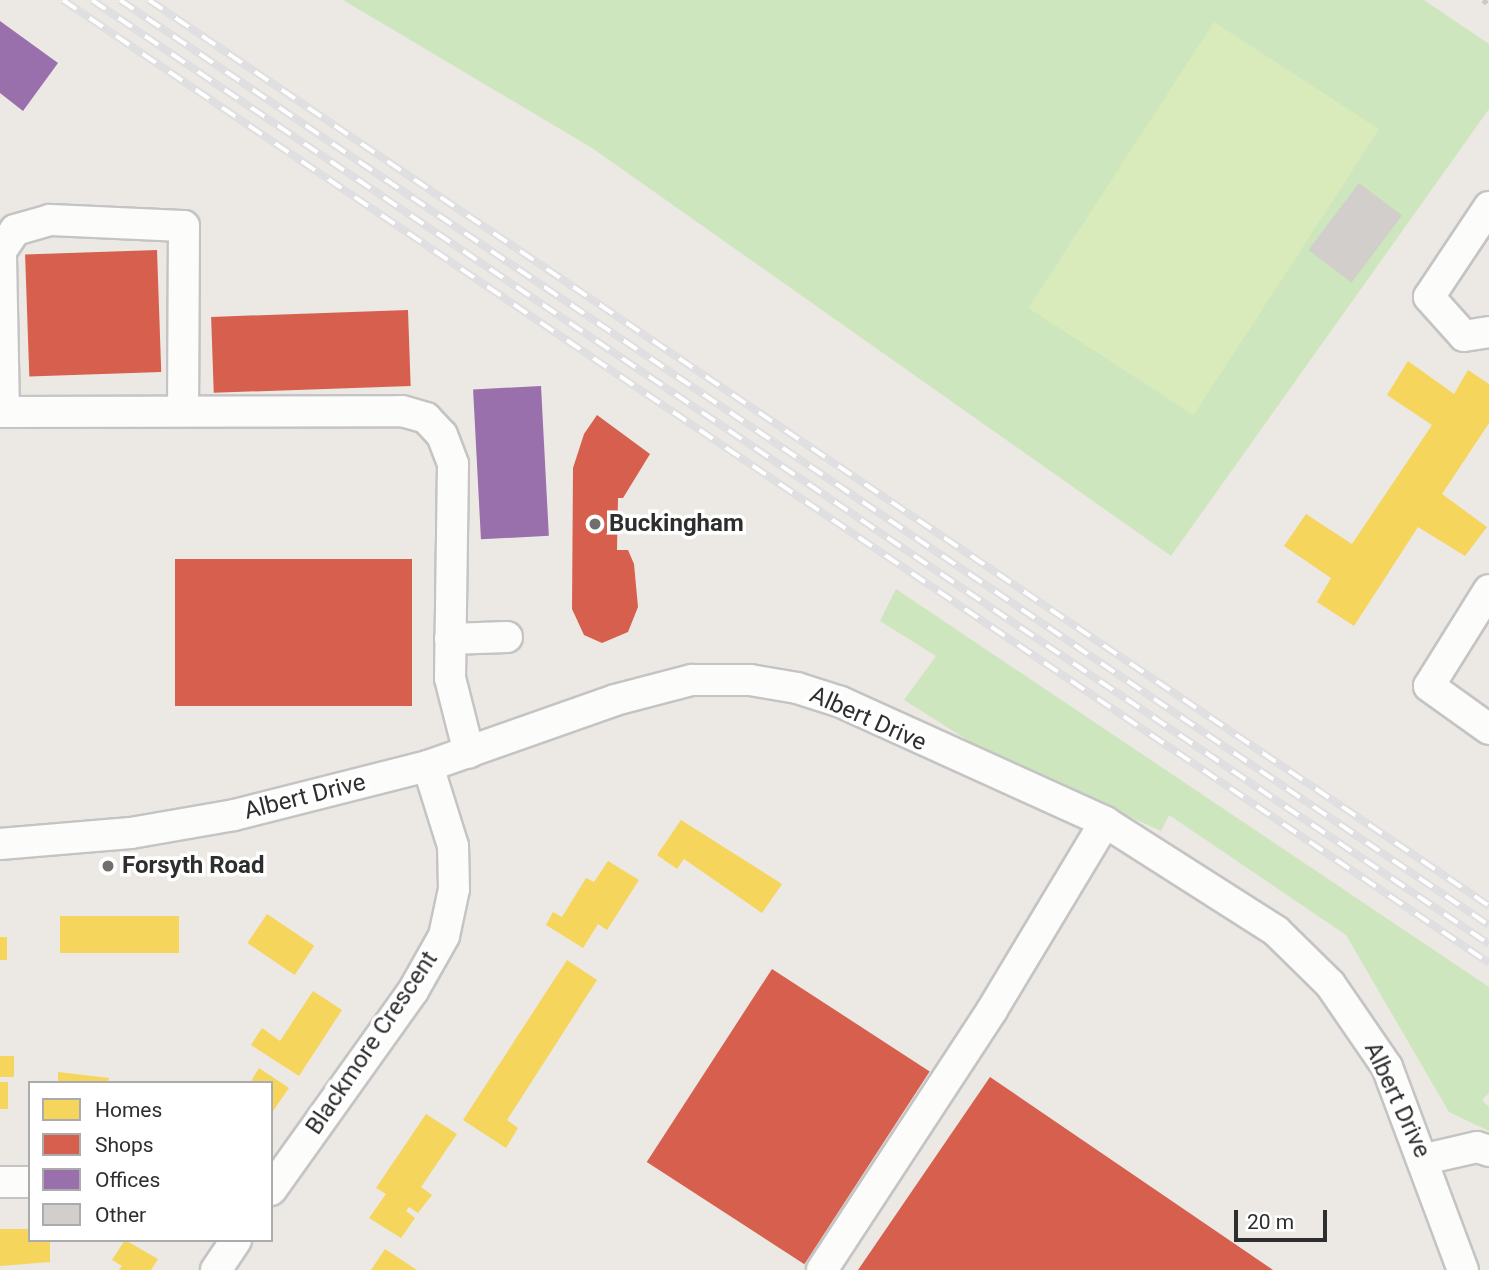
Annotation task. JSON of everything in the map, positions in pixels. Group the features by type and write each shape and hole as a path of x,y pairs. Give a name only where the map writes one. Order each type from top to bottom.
{"street":[{"path":"1489,207 1429,297 1464,336 1489,332"},
{"path":"183,411 184,226 31,222 6,240 1,277 2,412 402,411 426,418 442,435 453,464 450,639 452,695 468,753"},
{"path":"1489,590 1429,686 1489,729"},
{"path":"450,639 507,637"},
{"name":"Albert Drive","path":"0,844 181,825 428,766 650,689 692,680 750,680 797,688 841,702 1105,822 1206,883 1276,932 1330,984 1387,1068 1425,1159 1463,1270"},
{"name":"Blackmore Crescent","path":"273,1188 413,991 444,936 454,889 453,845 428,766"},
{"path":"822,1270 992,1010 1105,822"},
{"path":"1425,1159 1477,1147 1489,1151"},
{"path":"0,1182 28,1182"}],"path":[{"path":"1483,0 1489,4"}],"green space":[{"path":"343,0 1424,0 1489,44 1489,109 1171,556 592,148"},
{"path":"1214,22 1379,129 1193,415 1028,308"},
{"path":"896,589 1489,987 1489,1093 1482,1100 1489,1107 1489,1131 1449,1112 1346,935 1169,815 1161,831 988,753 904,700 936,656 880,621"}],"building: Homes":[{"path":"1408,361 1454,394 1468,370 1489,384 1489,423 1442,494 1487,527 1465,556 1418,527 1354,626 1317,602 1331,578 1284,546 1306,514 1352,544 1432,425 1387,395"},
{"path":"681,820 782,884 762,913 684,859 677,869 657,855"},
{"path":"608,861 639,880 607,930 598,924 583,948 546,925 553,912 562,917 586,878 594,882"},
{"path":"267,914 314,946 295,975 247,943"},
{"path":"60,916 179,916 179,953 60,953"},
{"path":"0,937 7,937 7,960 0,960"},
{"path":"567,960 597,980 507,1120 518,1128 506,1148 463,1120"},
{"path":"313,991 342,1010 299,1076 251,1045 262,1028 280,1041"},
{"path":"0,1056 14,1056 14,1077 0,1077"},
{"path":"259,1068 289,1088 273,1111 273,1081 251,1081"},
{"path":"58,1072 109,1078 108,1081 58,1081"},
{"path":"0,1082 8,1082 8,1109 0,1109"},
{"path":"426,1114 457,1134 421,1187 432,1195 418,1213 409,1207 406,1211 415,1218 401,1238 369,1218 386,1194 376,1188"},
{"path":"0,1229 28,1229 28,1242 50,1242 50,1262 0,1266"},
{"path":"124,1242 128,1242 158,1259 151,1270 119,1270 122,1266 112,1260"},
{"path":"385,1249 417,1270 371,1270"}],"building: Shops":[{"path":"157,250 161,372 29,377 25,255"},
{"path":"408,310 411,386 214,393 211,317"},
{"name":"Buckingham","path":"597,415 650,454 623,498 618,498 617,550 628,550 634,564 638,607 628,632 602,643 584,635 572,609 573,468 584,434"},
{"path":"175,559 412,559 412,706 175,706"},
{"path":"772,969 930,1071 804,1264 647,1162"},
{"path":"990,1077 1273,1270 858,1270"}],"building: Offices":[{"path":"0,21 58,63 23,111 0,93"},
{"path":"541,386 549,536 481,539 473,390"}],"building: Other":[{"path":"1359,183 1402,215 1352,283 1308,250"}],"railway":[{"path":"63,0 1489,963"},
{"path":"92,0 1489,944"},
{"path":"120,0 1489,925"},
{"path":"149,0 1489,906"}],"place":[{"name":"Buckingham","path":"595,524"},
{"name":"Forsyth Road","path":"108,866"}]}
